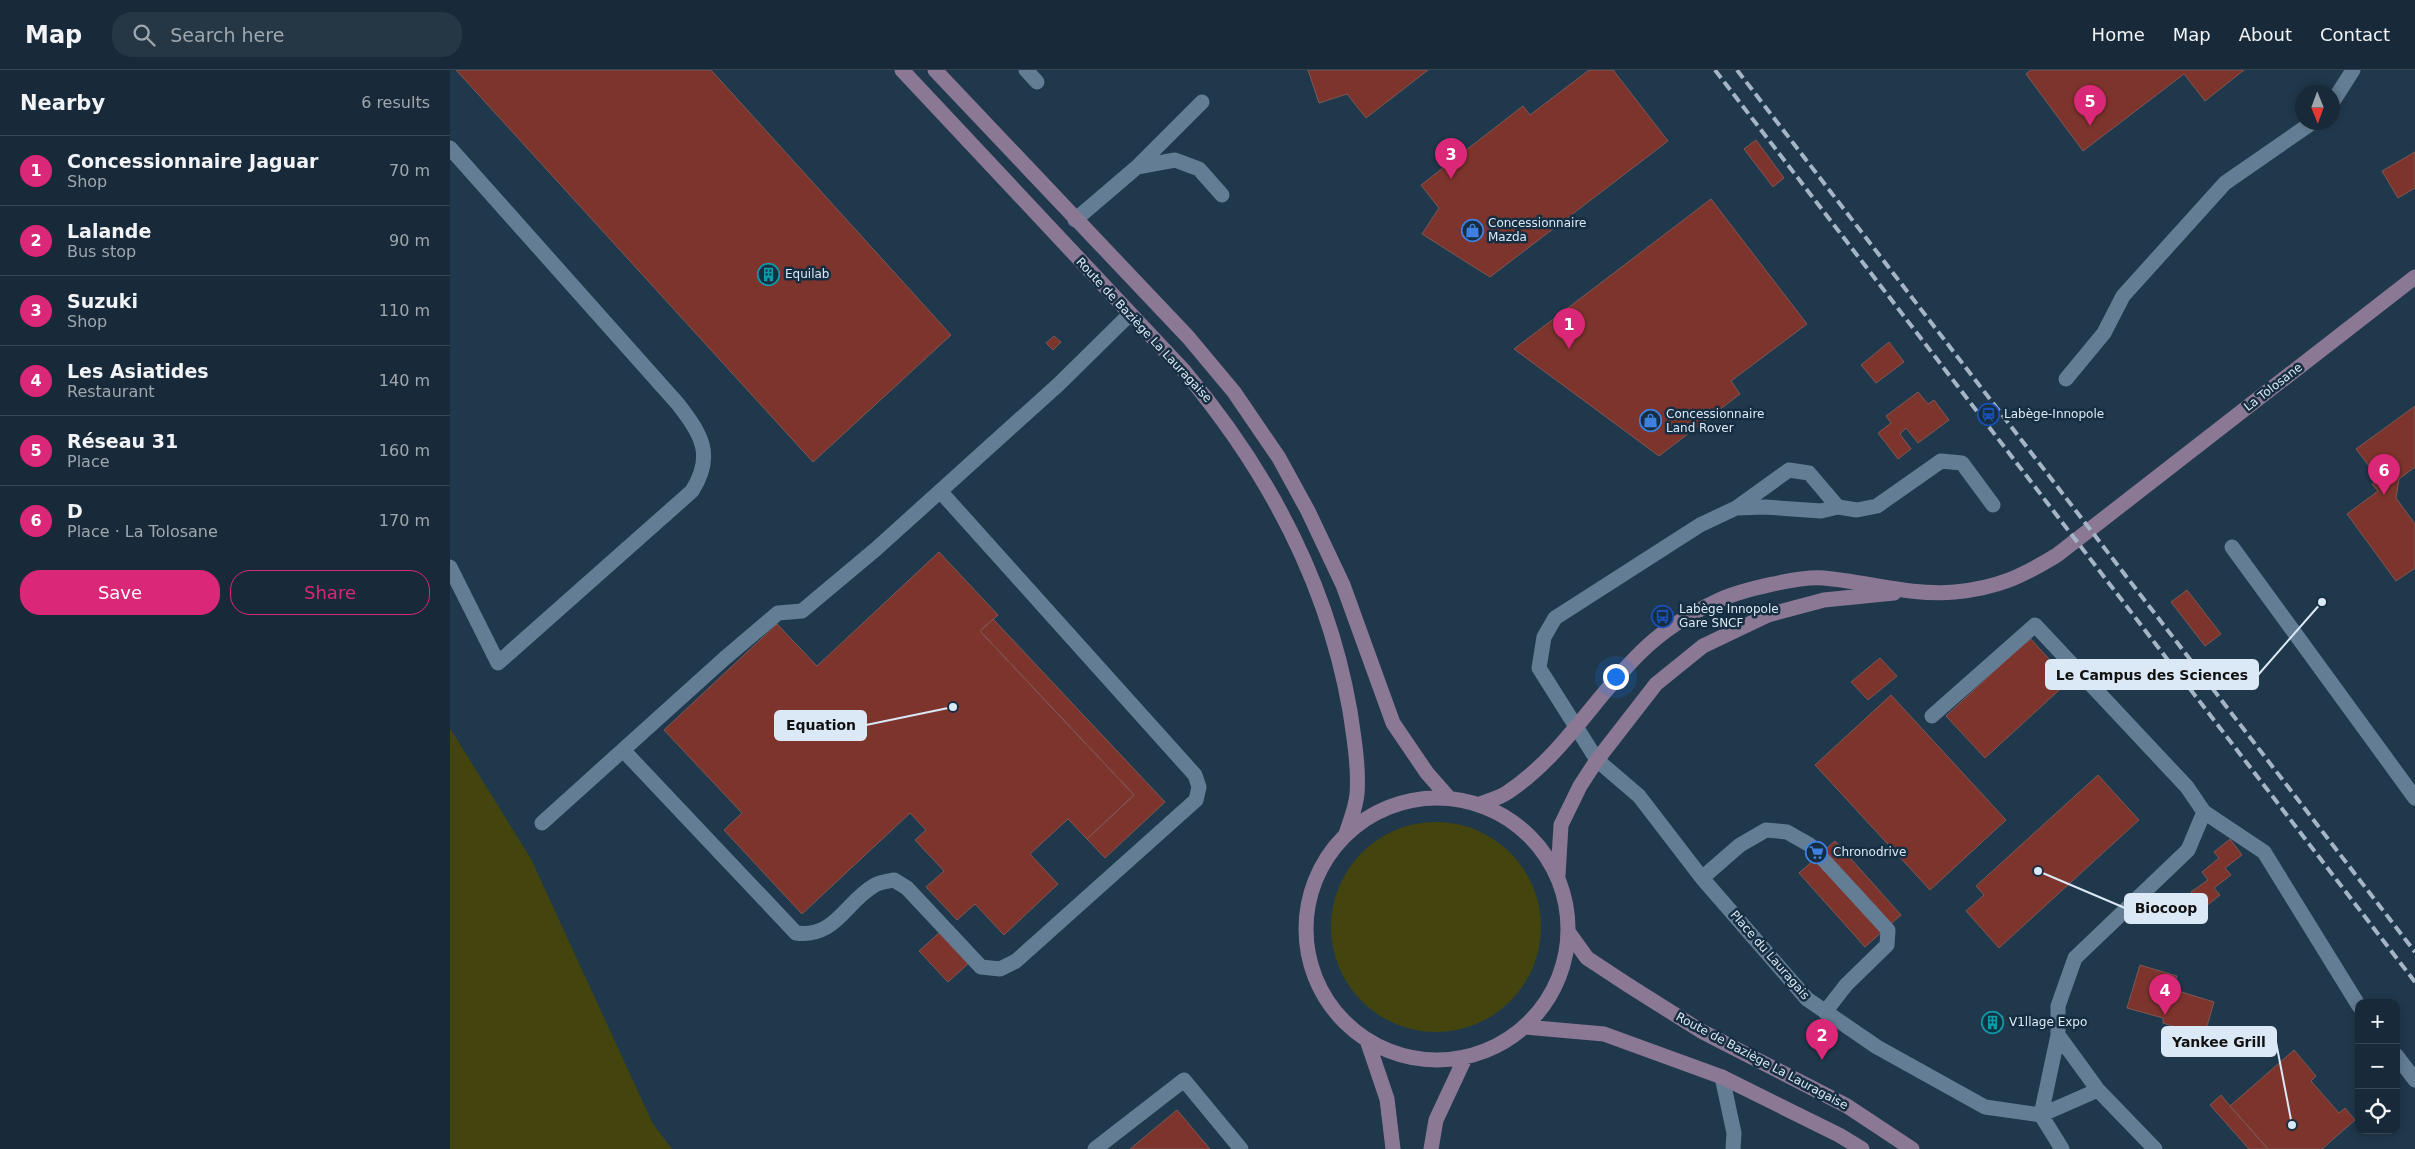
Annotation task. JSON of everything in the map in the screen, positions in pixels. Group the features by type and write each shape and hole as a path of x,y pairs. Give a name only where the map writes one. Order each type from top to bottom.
{"main road":[{"name":"Route de Baziège La Lauragaise","path":"902,70 1185,372 1220,414 1265,482 1298,545 1332,639 1345,683 1355,741 1357,795 1346,834"},
{"name":"Route de Baziège La Lauragaise","path":"936,70 1188,338 1234,392 1279,458 1308,511 1343,585 1393,723 1427,774 1449,798"},
{"name":"La Tolosane","path":"1920,591 1954,592 1985,588 2022,576 2056,555 2415,277"},
{"path":"1480,804 1506,793 1551,757 1576,725 1640,653 1676,622 1719,600 1765,586 1821,578 1920,591"},
{"path":"1558,875 1561,824 1580,786 1597,760 1656,684 1703,646 1768,615 1824,600 1920,591"},
{"path":"1421,798 1449,798 1480,804 1504,816 1526,832 1544,852 1558,875 1567,904 1569,933 1566,959 1557,984 1543,1007 1525,1027 1507,1041 1487,1051 1464,1058 1440,1060 1414,1058 1390,1052 1367,1040 1344,1021 1326,998 1312,971 1306,942 1307,912 1314,883 1327,857 1346,834 1369,816 1394,805 1421,798"},
{"name":"Route de Baziège La Lauragaise","path":"1569,933 1587,958 1700,1031 1847,1106 1912,1149"},
{"path":"1525,1027 1604,1034 1722,1077 1839,1135 1862,1149"},
{"path":"1367,1040 1387,1099 1393,1149"},
{"path":"1431,1149 1436,1120 1464,1058"}],"street":[{"path":"1026,70 1037,82"},
{"path":"2340,90 2353,70"},
{"path":"1075,220 1137,167 1202,102"},
{"path":"2066,379 2104,333 2123,296 2225,183 2302,130"},
{"path":"450,148 678,404 698,430 705,458 701,478 692,491 498,663 450,568"},
{"path":"1137,167 1175,160 1199,169 1222,195"},
{"path":"542,823 778,613 802,611 876,549 1059,384 1130,314"},
{"path":"1736,508 1765,507 1821,512 1838,507 1857,510 1877,506 1941,461 1962,463 1993,505"},
{"path":"1736,508 1789,470 1809,473 1838,507"},
{"path":"623,750 796,933 810,935 826,929 876,884 894,880 907,888 980,967 1000,969 1016,961 1196,800 1199,787 1195,775 940,491"},
{"name":"Place du Lauragais","path":"1736,508 1700,525 1555,618 1544,637 1539,668 1597,760 1640,796 1702,878 1807,999 1876,1047 1985,1107 2041,1115"},
{"path":"2232,547 2415,798"},
{"path":"1932,716 2035,625 2187,787 2204,812 2264,852 2355,1000"},
{"path":"2062,1149 2041,1115 2058,1035 2058,1006 2075,958 2188,850 2204,812"},
{"path":"1702,878 1740,845 1766,830 1787,832 1810,845 1888,930 1887,945 1846,985 1825,1012"},
{"path":"2058,1035 2098,1090 2155,1149"},
{"path":"2400,1060 2415,1080"},
{"path":"1722,1077 1734,1133 1734,1149"},
{"path":"1095,1149 1184,1080 1241,1149"},
{"path":"2041,1115 2098,1090"}],"shaded area":[{"path":"450,728 531,859 653,1124 672,1149 450,1149"},
{"path":"1426,822 1446,822 1467,826 1486,834 1503,846 1517,860 1529,877 1537,896 1541,927 1537,958 1529,977 1517,994 1503,1008 1486,1020 1467,1028 1446,1032 1426,1032 1405,1028 1386,1020 1369,1008 1355,994 1343,977 1335,958 1331,937 1331,917 1335,896 1343,877 1355,860 1369,846 1386,834 1405,826"}],"building":[{"name":"Equilab","path":"456,70 711,70 951,335 813,462"},
{"path":"1308,70 1428,70 1366,118 1347,94 1319,103"},
{"path":"1589,70 1613,70 1668,141 1490,277 1422,234 1439,208 1421,185 1523,106 1530,115"},
{"path":"2031,70 2244,70 2205,101 2184,74 2083,151 2026,74"},
{"path":"1756,140 1784,178 1773,187 1744,149"},
{"path":"2415,152 2415,188 2398,198 2382,171"},
{"path":"1711,199 1807,324 1731,381 1740,394 1659,456 1514,349"},
{"path":"1054,336 1061,342 1053,350 1046,343"},
{"path":"1889,342 1904,362 1876,383 1861,365"},
{"path":"1918,392 1928,404 1934,400 1949,420 1918,443 1906,428 1900,434 1911,449 1898,459 1878,433 1891,423 1886,416"},
{"path":"2415,406 2415,467 2399,479 2396,498 2415,524 2415,568 2396,581 2347,514 2378,491 2372,484 2379,479 2356,449"},
{"path":"939,552 998,615 980,631 1134,795 1087,839 1068,819 1030,854 1058,884 1004,935 975,904 957,920 926,887 944,871 915,840 926,830 910,813 802,914 724,830 742,813 664,730 777,624 817,666"},
{"path":"2187,590 2221,634 2205,646 2171,602"},
{"path":"993,619 1165,802 1105,858 1087,839 1134,795 980,631"},
{"path":"2030,638 2069,681 1985,758 1946,716"},
{"path":"1880,658 1897,676 1868,700 1851,682"},
{"path":"1891,695 2006,820 1930,890 1815,765"},
{"path":"2098,775 2139,820 1999,948 1966,911 1984,895 1976,886"},
{"path":"2230,839 2242,855 2225,868 2231,875 2214,888 2220,895 2204,908 2191,892 2208,880 2202,872 2219,858 2214,852"},
{"path":"1835,841 1901,915 1865,947 1799,873"},
{"path":"940,932 969,963 948,982 919,951"},
{"path":"2140,965 2177,976 2172,989 2214,1002 2204,1036 2163,1023 2163,1018 2127,1008"},
{"name":"V1llage Expo","path":"1985,1015 2003,1016 2002,1029 1984,1028"},
{"path":"2294,1050 2316,1076 2311,1081 2339,1113 2345,1108 2355,1120 2322,1149 2268,1149 2230,1106"},
{"path":"2221,1095 2268,1149 2249,1149 2210,1105"},
{"path":"1177,1110 1210,1149 1130,1149"}],"railway":[{"path":"1715,70 2415,982"},
{"path":"1737,70 2415,952"}],"place":[{"name":"Réseau 31","path":"2090,126"},
{"name":"Suzuki","path":"1451,179"},
{"name":"Concessionnaire Mazda","path":"1472,230"},
{"name":"Equilab","path":"769,274"},
{"name":"Concessionnaire Jaguar","path":"1569,349"},
{"name":"Labège-Innopole","path":"1988,414"},
{"name":"Concessionnaire Land Rover","path":"1650,421"},
{"name":"D","path":"2384,495"},
{"name":"Le Campus des Sciences","path":"2322,602"},
{"name":"Labège Innopole Gare SNCF","path":"1663,616"},
{"name":"Equation","path":"953,707"},
{"name":"Chronodrive","path":"1817,852"},
{"name":"Biocoop","path":"2038,871"},
{"name":"Les Asiatides","path":"2165,1015"},
{"name":"V1llage Expo","path":"1993,1022"},
{"name":"Lalande","path":"1822,1060"},
{"name":"Yankee Grill","path":"2292,1125"}]}
